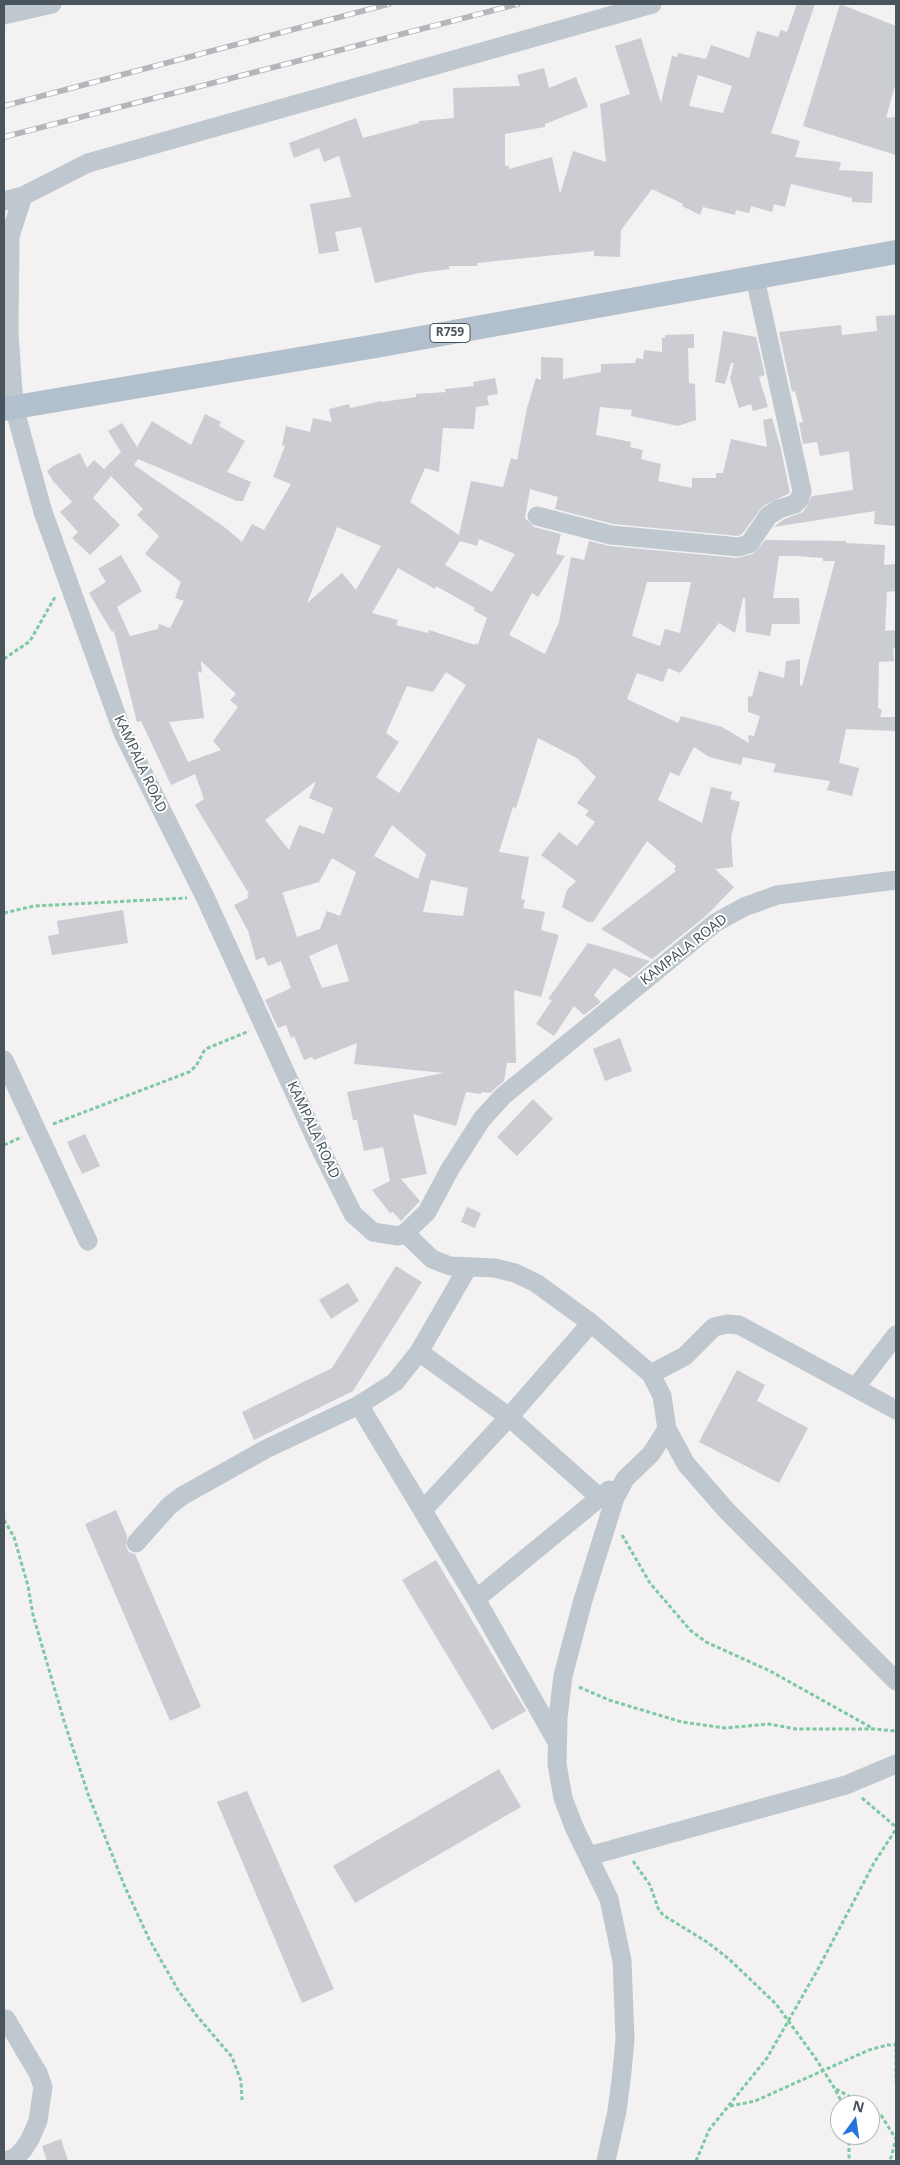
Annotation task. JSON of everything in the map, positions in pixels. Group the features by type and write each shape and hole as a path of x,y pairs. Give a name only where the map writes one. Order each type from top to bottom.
{"main road":[{"name":"R759","path":"9,408 385,344 896,252"}],"street":[{"path":"4,15 52,4"},
{"path":"4,201 23,196 88,163 652,4"},
{"name":"KAMPALA ROAD","path":"23,196 10,236 9,408 43,512 123,733 205,897 319,1146 353,1214 373,1232 398,1236 405,1233 427,1212 450,1169 482,1119 503,1096 715,922 744,907 777,894 896,880"},
{"path":"537,516 611,536 739,547 749,544 769,515 795,504 800,498 802,491 755,278"},
{"path":"4,1060 88,1241"},
{"path":"405,1233 432,1259 450,1266 495,1268 516,1273 536,1283 591,1323 651,1374 662,1396 667,1429 686,1464 727,1511 896,1681"},
{"path":"136,1543 168,1506 182,1496 266,1449 359,1405 395,1382 419,1352 468,1267"},
{"path":"423,1510 509,1417 591,1323"},
{"path":"651,1374 685,1356 714,1328 727,1324 738,1325 896,1410"},
{"path":"855,1388 896,1335"},
{"path":"419,1352 509,1417 599,1496"},
{"path":"359,1405 476,1598 556,1742"},
{"path":"476,1598 599,1496 625,1478 651,1454 667,1429"},
{"path":"606,2161 617,2111 622,2072 624,2039 622,1961 608,1899 563,1798 557,1764 556,1742 563,1680 583,1600 609,1514 625,1478"},
{"path":"589,1856 846,1785 896,1764"},
{"path":"6,2019 38,2074 43,2088 38,2121 30,2139 16,2157 6,2161"}],"path":[{"path":"4,659 30,641 66,576"},
{"path":"4,913 34,906 205,897"},
{"path":"37,1130 189,1072 196,1066 204,1051 208,1048 264,1024"},
{"path":"609,1514 650,1583 690,1630 706,1642 770,1670 874,1729"},
{"path":"4,1520 14,1537 28,1586 33,1615 70,1740 88,1794 122,1878 149,1939 178,1990 197,2016 232,2057 241,2081 242,2100"},
{"path":"563,1680 608,1700 682,1722 725,1728 769,1724 796,1729 874,1729 896,1731"},
{"path":"696,2161 709,2130 768,2058 874,1863 896,1828 846,1785"},
{"path":"617,1849 632,1860 642,1871 663,1915 707,1942 729,1959 745,1976 762,1989 789,2019 838,2095"},
{"path":"729,2106 755,2101 824,2072 868,2050 887,2044 896,2044 896,2083"},
{"path":"835,2089 846,2095"},
{"path":"880,2114 896,2139 890,2161"},
{"path":"849,2145 849,2161"}],"building":[{"path":"797,4 815,4 771,133 800,141 795,157 841,162 839,170 873,172 872,203 852,202 852,198 791,184 785,207 774,204 772,212 751,206 749,213 736,210 735,215 703,207 700,215 682,206 683,204 652,189 621,230 620,257 594,256 594,251 477,263 478,266 449,266 450,269 419,273 375,283 361,227 335,232 339,251 319,254 310,204 351,197 339,156 324,162 319,148 294,158 289,143 356,118 363,138 419,123 419,121 454,118 453,88 520,86 517,75 544,68 549,88 576,77 588,107 545,124 545,127 505,134 505,166 509,166 509,169 552,157 560,194 573,151 606,162 600,104 630,94 615,46 641,38 661,103 672,56 677,57 678,53 706,59 711,45 749,58 757,31 778,37 781,30 787,32","holes":["698,75 732,86 723,113 689,106"]},
{"path":"840,4 896,26 896,82 886,118 896,117 896,155 803,126"},
{"path":"896,315 896,526 874,524 875,511 774,527 784,519 803,512 812,496 853,490 849,451 820,456 817,442 803,444 799,423 803,422 795,391 792,392 779,332 841,325 842,335 877,331 876,316"},
{"path":"723,331 756,337 765,375 759,377 768,407 753,411 751,404 739,408 730,378 734,363 731,363 725,384 715,382"},
{"path":"694,334 694,348 688,348 689,383 695,384 696,420 678,426 631,416 632,410 600,407 596,435 631,442 630,447 643,450 641,459 661,464 658,481 692,488 692,478 716,478 716,473 723,473 731,439 767,447 763,420 772,418 781,449 790,493 763,506 742,534 738,536 613,524 555,509 558,497 530,489 525,518 534,527 561,534 556,554 565,556 538,597 532,593 509,635 545,654 559,622 571,557 584,560 589,541 610,546 738,558 753,554 765,540 846,541 846,543 885,545 884,565 896,564 896,591 887,592 885,631 896,630 896,648 893,648 894,661 879,662 878,708 882,710 880,717 896,717 896,731 846,729 839,763 859,768 852,796 827,790 830,781 773,772 776,764 743,757 741,765 709,757 694,747 679,776 670,772 658,800 702,823 711,787 732,792 730,799 740,802 731,837 733,867 715,869 734,887 706,916 652,959 601,929 676,871 674,869 676,866 647,841 593,922 588,922 562,907 567,890 576,881 541,855 559,832 577,846 595,822 585,815 589,811 577,803 596,777 577,758 538,738 516,808 513,807 499,852 529,857 521,899 525,900 523,908 545,912 541,930 559,935 541,997 514,990 516,1063 507,1063 504,1081 490,1093 466,1092 456,1126 413,1114 427,1174 401,1179 420,1201 401,1221 393,1212 390,1213 372,1190 390,1181 383,1147 364,1151 357,1120 353,1120 347,1092 444,1073 354,1064 357,1043 314,1060 312,1057 304,1060 294,1036 291,1038 286,1025 278,1028 265,1000 291,988 281,961 268,966 264,957 256,960 248,931 234,905 248,898 247,895 249,894 195,805 204,799 195,774 171,785 141,721 137,722 114,631 112,632 89,593 106,582 98,569 121,555 142,591 117,607 130,636 158,629 159,624 170,628 184,601 175,598 181,582 145,554 159,536 137,515 143,509 111,476 93,498 120,525 90,555 72,538 78,532 60,512 72,502 53,481 47,471 53,466 80,453 87,468 94,460 108,473 104,469 121,452 108,431 122,423 137,447 152,421 191,445 205,414 221,422 219,426 245,441 227,472 251,482 243,501 237,501 138,459 134,465 227,529 242,542 252,524 264,530 291,484 273,477 285,446 282,445 286,426 310,432 313,418 332,422 329,409 349,404 350,408 382,401 416,397 416,394 446,392 445,389 474,386 473,382 495,378 498,394 487,396 489,405 476,407 474,429 443,428 439,472 425,468 410,502 459,535 471,481 503,487 511,458 517,460 527,408 536,378 541,380 541,357 563,358 563,379 601,372 601,364 635,363 636,358 643,359 644,350 662,352 662,338 665,338 665,335","holes":["337,527 381,546 356,590 342,573 307,603","479,539 515,554 492,592 445,565 460,541 477,546","779,556 823,558 823,561 835,561 802,686 800,685 800,659 786,661 784,678 759,671 752,696 748,697 748,712 760,716 754,736 748,735 749,743 722,727 681,716 678,723 627,699 637,673 663,682 668,668 680,673 719,623 735,633 743,598 745,598 746,632 770,636 772,624 800,624 799,598 773,598","398,568 435,589 436,586 475,608 473,610 487,618 478,644 476,643 475,645 429,630 428,633 396,625 398,620 372,613","647,582 691,582 680,633 665,629 660,646 632,636","201,661 236,694 230,700 238,707 213,741 221,750 188,762 169,722 204,718 198,671 202,673","446,672 466,685 399,793 376,777 399,742 386,733 407,686 433,692","316,781 309,798 333,808 324,834 299,825 289,850 265,820","392,825 426,854 418,879 374,856","332,858 356,872 340,916 327,911 320,929 297,937 283,894 281,893 319,882","431,880 468,888 463,916 423,912","337,944 349,981 322,988 309,956"]},
{"path":"123,910 128,943 52,955 48,936 59,934 57,921"},
{"path":"588,943 650,961 630,978 614,968 594,995 601,1002 584,1015 574,1006 554,1036 536,1024 552,1000 548,999"},
{"path":"620,1038 632,1071 605,1081 593,1049"},
{"path":"533,1099 553,1119 517,1156 497,1137"},
{"path":"85,1134 100,1166 82,1174 67,1142"},
{"path":"467,1207 481,1213 475,1228 461,1222"},
{"path":"396,1266 422,1282 353,1391 254,1440 242,1412 332,1368"},
{"path":"348,1283 359,1301 331,1319 319,1300"},
{"path":"737,1370 765,1385 757,1401 808,1428 779,1483 699,1442"},
{"path":"116,1510 127,1536 126,1547 129,1552 135,1554 201,1707 170,1721 85,1524"},
{"path":"436,1560 526,1711 492,1730 402,1580"},
{"path":"499,1769 521,1807 355,1903 333,1866"},
{"path":"247,1791 334,1989 302,2003 217,1802"},
{"path":"61,2139 68,2161 47,2161 42,2146"}],"railway":[{"path":"4,106 389,4"},
{"path":"4,137 518,4"}]}
